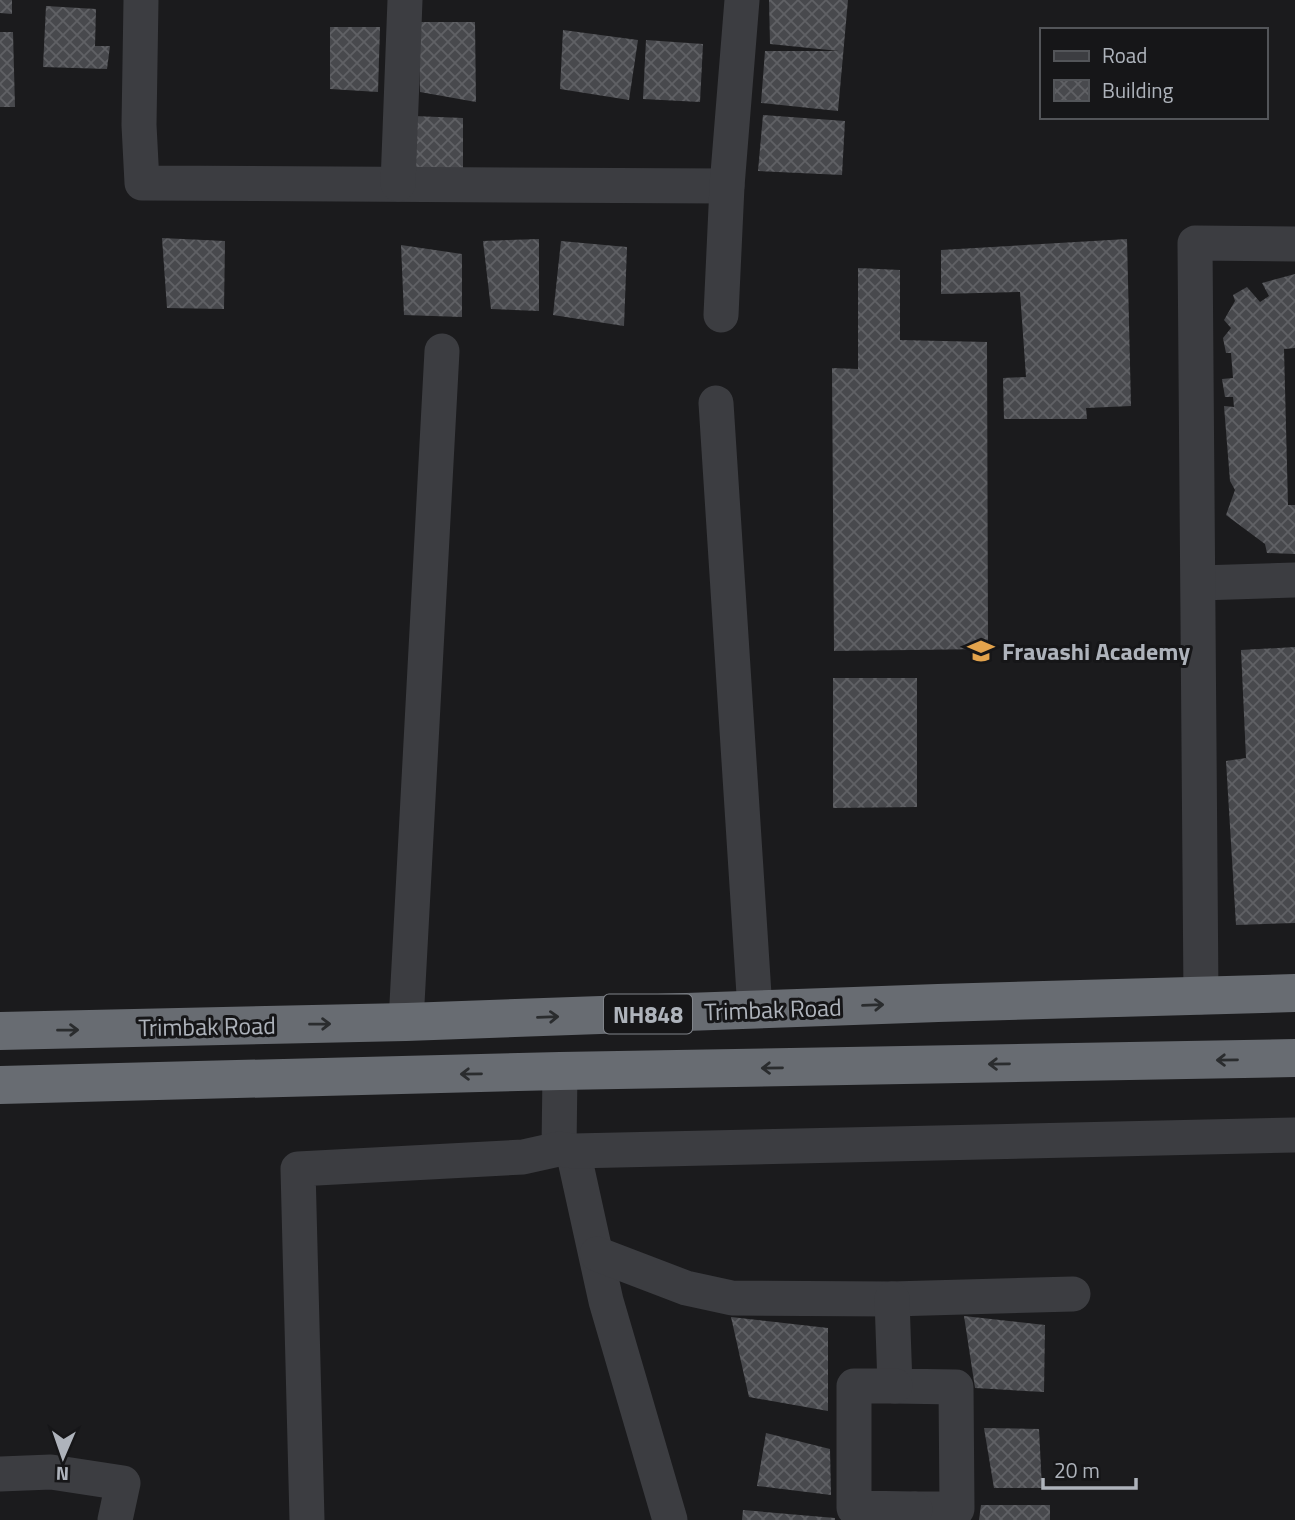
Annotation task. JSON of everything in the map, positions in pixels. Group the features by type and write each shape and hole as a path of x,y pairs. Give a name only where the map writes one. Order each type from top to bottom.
{"highway":[{"name":"Trimbak Road","path":"0,1031 406,1022 1295,993"},
{"path":"0,1085 560,1086 1295,1058"}],"street":[{"path":"141,0 139,125 142,183 727,186"},
{"path":"398,184 405,0"},
{"path":"721,315 727,186 742,0"},
{"path":"1201,997 1195,243 1295,244"},
{"path":"406,1022 442,351"},
{"path":"716,403 755,1010"},
{"path":"1199,583 1295,580"},
{"path":"560,1086 566,1150 597,1254 606,1301 670,1520"},
{"path":"307,1520 298,1169 523,1157 566,1150 1295,1136"},
{"path":"597,1254 686,1288 732,1298 1073,1294"},
{"path":"892,1298 895,1386"},
{"path":"854,1386 895,1386 956,1387 957,1509 915,1514 854,1508 854,1386"},
{"path":"0,1474 51,1472 123,1483 115,1520"}],"building":[{"path":"0,0 12,0 12,14 0,13"},
{"path":"769,0 848,0 838,111 761,103 765,51 839,51 770,44"},
{"path":"46,6 96,9 95,46 110,46 107,69 43,67"},
{"path":"418,22 475,22 476,102 420,92"},
{"path":"330,27 380,27 378,92 330,89"},
{"path":"563,30 638,40 629,100 560,89"},
{"path":"0,32 13,32 15,107 0,107"},
{"path":"646,40 703,44 700,102 643,99"},
{"path":"763,115 845,121 842,175 758,171"},
{"path":"414,116 463,118 463,175 412,172"},
{"path":"162,238 225,241 224,309 167,308"},
{"path":"539,239 539,311 491,309 483,241"},
{"path":"1127,239 1131,406 1086,408 1087,419 1004,419 1003,378 1026,377 1020,292 941,294 941,250"},
{"path":"561,241 627,247 624,326 553,315"},
{"path":"401,245 462,254 462,317 404,315"},
{"path":"858,268 900,270 900,340 987,342 988,649 834,651 832,368 858,369"},
{"path":"1295,274 1295,348 1284,349 1288,505 1295,505 1295,554 1267,553 1265,544 1226,515 1235,490 1230,481 1224,406 1234,407 1233,397 1225,397 1222,379 1233,378 1231,353 1226,353 1223,338 1231,328 1224,320 1235,301 1233,295 1247,287 1260,302 1269,296 1262,283"},
{"path":"1295,647 1295,923 1236,925 1226,761 1246,758 1241,650"},
{"path":"833,678 917,678 917,807 833,808"},
{"path":"964,1316 1045,1325 1044,1392 975,1388"},
{"path":"731,1317 828,1328 828,1411 749,1397"},
{"path":"984,1428 1039,1429 1042,1488 994,1488"},
{"path":"766,1433 830,1449 831,1495 757,1486"},
{"path":"981,1505 1050,1505 1050,1520 979,1520"},
{"path":"743,1510 835,1518 835,1520 742,1520"}],"place":[{"name":"Fravashi Academy","path":"981,651"}]}
